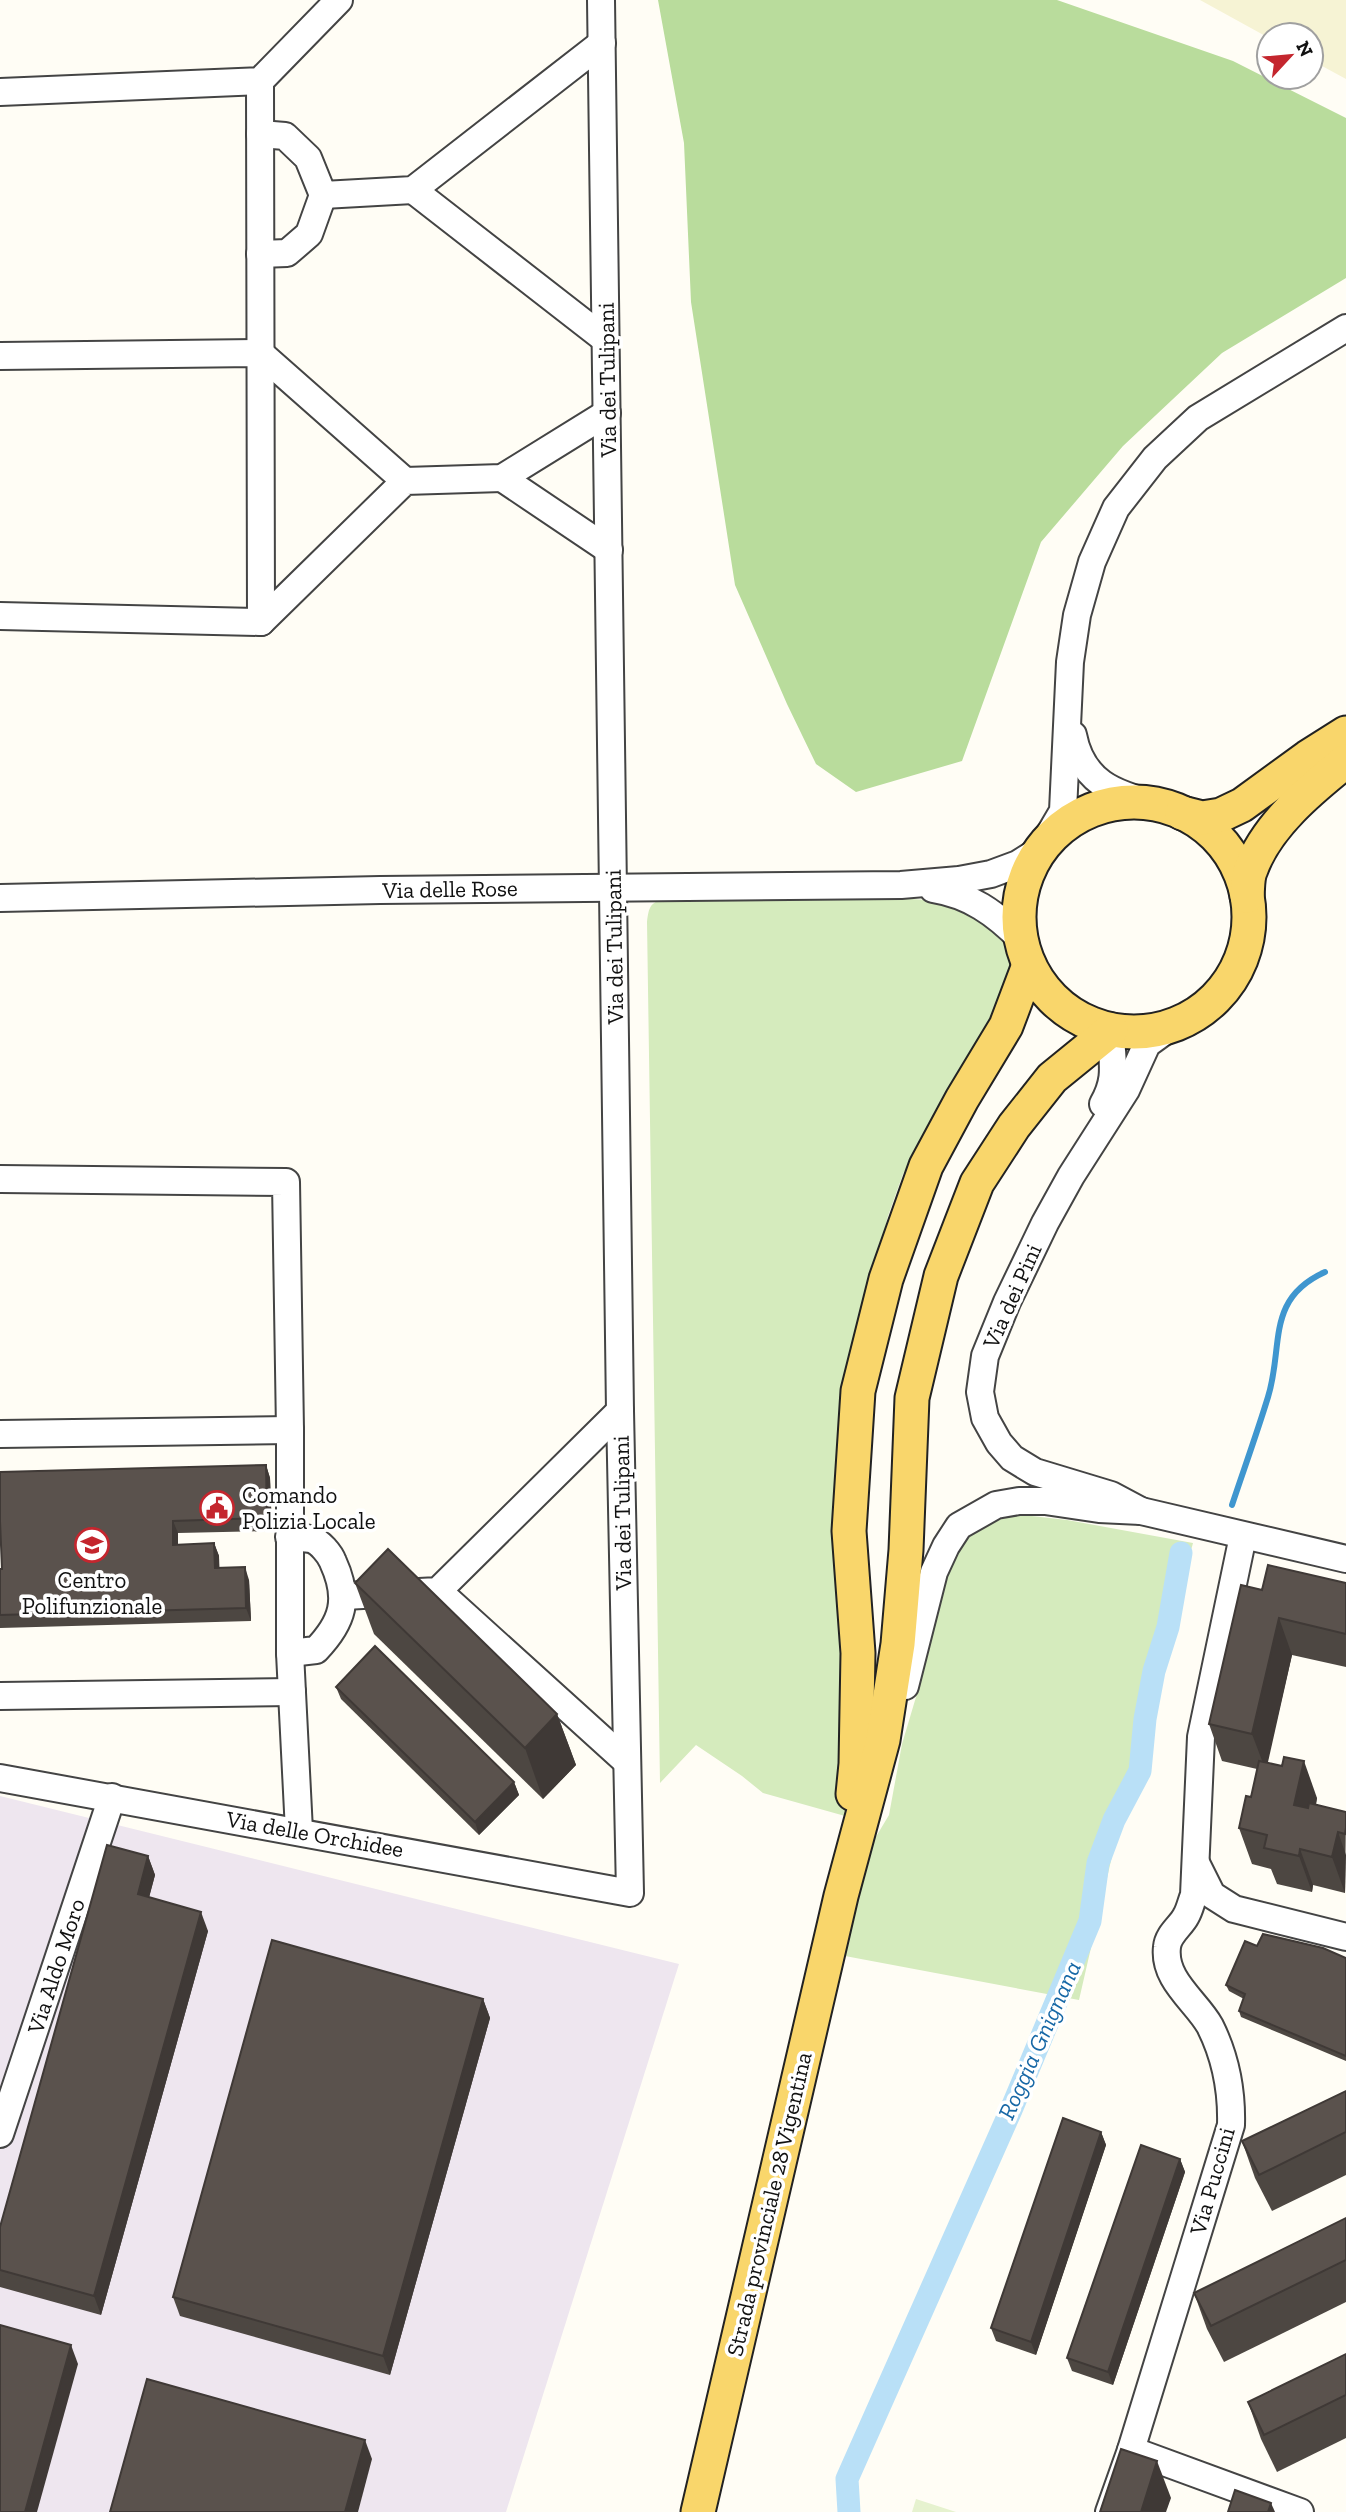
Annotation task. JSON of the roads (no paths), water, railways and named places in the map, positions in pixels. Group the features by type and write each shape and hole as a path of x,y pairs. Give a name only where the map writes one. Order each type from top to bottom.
{"main road":[{"path":"1346,733 1242,805 1221,815 1202,818 1134,802 1097,808 1059,830 1041,850 1024,882 1019,910 1025,952 1041,986 1058,1004 1092,1025 1111,1030 1144,1032 1172,1026 1195,1015 1215,999 1236,971 1246,940 1249,919 1249,871 1258,853 1275,829 1306,796 1346,761"},
{"path":"1169,809 1201,824 1217,838 1240,873 1247,896"},
{"path":"841,1896 856,1764 858,1653 849,1531 858,1391 886,1279 926,1166 1006,1026 1025,952"},
{"path":"841,1896 883,1740 898,1644 905,1564 912,1398 942,1276 977,1183 1014,1126 1052,1078 1111,1030"},
{"name":"Strada provinciale 28 Vigentina","path":"698,2512 841,1896"}],"street":[{"path":"0,92 260,81 339,0"},
{"name":"Via dei Tulipani","path":"601,0 620,1411 630,1893"},
{"path":"323,195 413,190 602,43"},
{"path":"260,81 261,622"},
{"path":"260,134 285,136 308,158 323,195 309,234 287,253 260,254"},
{"path":"413,190 606,340"},
{"path":"1041,850 1063,811 1069,662 1077,615 1092,562 1116,508 1155,458 1198,418 1346,328"},
{"path":"0,356 260,353 405,481"},
{"path":"0,616 261,622 405,481 502,478 607,413"},
{"path":"502,478 609,550"},
{"path":"1067,705 1075,744 1084,764 1099,782 1121,796 1169,809"},
{"name":"Via delle Rose","path":"0,898 614,886 901,885 991,874 1018,864 1041,850"},
{"name":"Via delle Rose","path":"901,885 942,891 972,900 998,916 1025,952"},
{"name":"Via dei Pini","path":"1141,1511 1111,1495 1035,1472 1012,1458 999,1443 985,1418 980,1392 985,1356 1007,1302 1045,1223 1071,1176 1126,1090 1147,1044 1172,1026"},
{"name":"Via dei Pini","path":"1045,1501 1024,1487 1002,1465 984,1439 969,1394 969,1368 974,1338 1011,1254 1034,1209 1111,1090 1115,1071 1111,1030"},
{"path":"0,1179 286,1182 290,1653 299,1831"},
{"path":"344,1596 438,1591 620,1411"},
{"path":"0,1434 290,1430"},
{"name":"Via dei Pini","path":"883,1740 905,1685 934,1572 959,1527 996,1505 1019,1501 1045,1501 1099,1509 1141,1511 1346,1559"},
{"name":"Via Puccini","path":"1110,2512 1231,2125 1232,2100 1226,2063 1208,2024 1184,1993 1170,1967 1167,1947 1175,1928 1186,1917 1194,1895 1201,1737 1243,1535"},
{"path":"289,1537 314,1540 330,1554 341,1580 344,1596 332,1633 316,1650 290,1653"},
{"path":"438,1591 626,1761"},
{"path":"0,1696 292,1692"},
{"name":"Via delle Orchidee","path":"0,1778 630,1893"},
{"name":"Via Aldo Moro","path":"0,2134 112,1797"},
{"path":"1195,1862 1212,1895 1234,1909 1346,1937"},
{"path":"1131,2450 1300,2512"}],"waterway":[{"path":"1232,1505 1268,1397 1285,1310 1293,1296 1306,1283 1325,1272"},
{"name":"Roggia Gnignana","path":"849,2512 847,2479 1011,2110 1090,1921 1098,1863 1114,1820 1140,1771 1145,1719 1154,1671 1168,1627 1181,1553"}],"place":[{"name":"Comando Polizia Locale","path":"217,1508"},
{"name":"Centro Polifunzionale","path":"92,1545"}]}
